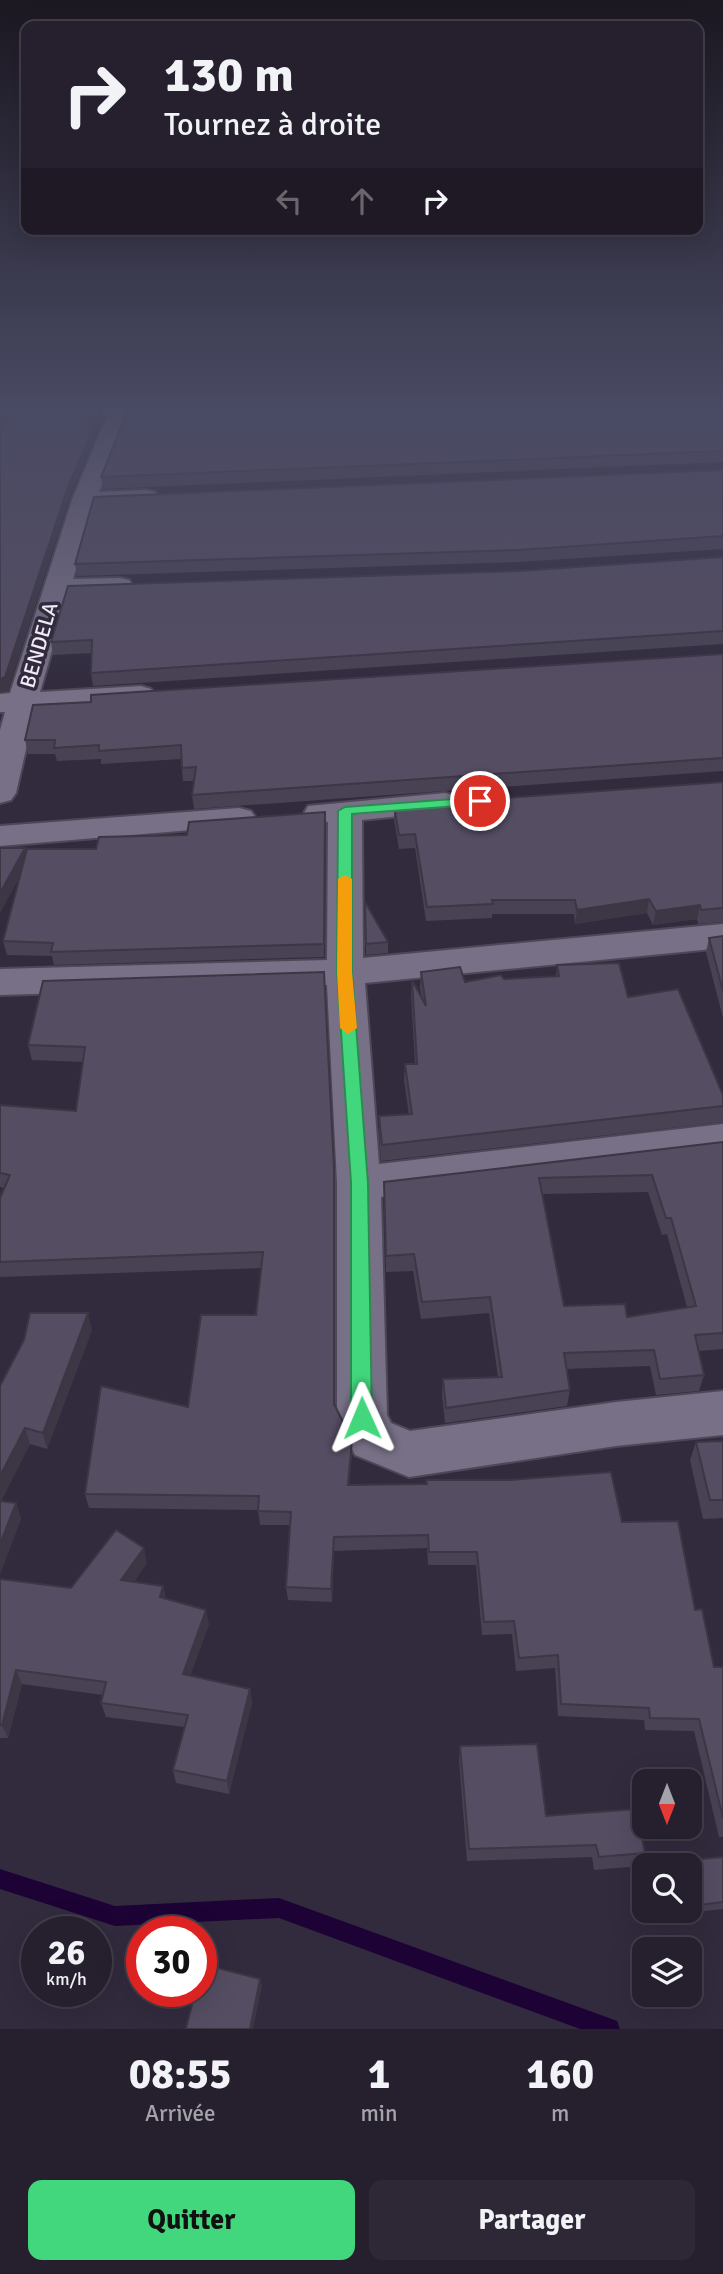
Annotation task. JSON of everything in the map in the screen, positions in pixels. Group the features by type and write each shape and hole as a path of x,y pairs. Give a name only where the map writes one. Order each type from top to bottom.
{"street":[{"path":"83,499 92,499"},
{"name":"BENDELA","path":"0,793 11,703 55,588 83,499"},
{"path":"55,588 150,585"},
{"path":"11,703 175,693"},
{"path":"0,836 480,801"},
{"path":"345,811 345,972 359,1183 362,1418 373,1439 409,1454 616,1424 723,1413"},
{"path":"0,982 345,972 723,936"},
{"path":"359,1183 723,1140"}],"building":[{"path":"0,499 64,499 5,677 0,679"},
{"path":"94,499 723,499 723,536 519,550 75,564"},
{"path":"723,557 723,631 91,673 92,640 51,642 68,586 519,571"},
{"path":"723,654 723,758 192,795 196,767 182,768 181,745 99,751 99,745 54,748 55,740 25,740 33,705 91,702 91,695"},
{"path":"723,782 723,908 701,910 700,905 656,911 649,899 577,910 575,900 492,900 493,904 427,907 415,834 399,835 394,806"},
{"path":"325,812 324,944 51,952 53,943 3,941 27,849 96,849 99,837 187,835 189,822"},
{"path":"0,848 25,848 0,893"},
{"path":"365,902 388,942 366,944"},
{"path":"723,936 723,991 709,938"},
{"path":"619,963 628,997 678,989 723,1095 723,1106 382,1145 379,1116 412,1114 405,1064 417,1064 412,980 426,1006 421,972 460,967 465,982 501,975 504,979 559,976 557,965"},
{"path":"324,972 334,1168 334,1404 352,1440 348,1485 427,1484 426,1480 510,1480 611,1472 622,1522 678,1521 695,1610 702,1609 714,1667 723,1667 723,1818 699,1719 650,1718 649,1708 561,1704 558,1655 519,1658 514,1621 484,1622 477,1552 429,1552 428,1535 334,1537 331,1589 286,1587 291,1512 258,1511 259,1496 85,1494 101,1386 188,1407 201,1315 256,1315 263,1252 0,1262 0,1198 10,1175 0,1173 0,1105 76,1111 85,1047 28,1045 43,981"},
{"path":"723,1142 723,1333 695,1335 704,1375 660,1379 654,1350 564,1353 570,1390 446,1408 443,1379 502,1377 490,1297 422,1302 414,1254 386,1256 384,1182","holes":["652,1175 666,1218 671,1218 696,1306 627,1317 625,1304 564,1306 539,1178"]},
{"path":"30,1313 88,1313 43,1433 25,1428 0,1476 0,1386 24,1340"},
{"path":"723,1441 723,1500 710,1500 696,1442"},
{"path":"0,1501 16,1503 0,1544"},
{"path":"116,1530 144,1548 121,1580 163,1586 160,1597 206,1610 183,1674 250,1689 227,1781 173,1770 188,1715 101,1703 106,1682 16,1670 0,1725 0,1579 71,1588"},
{"path":"537,1744 546,1816 632,1809 632,1839 642,1839 645,1853 599,1857 596,1845 469,1849 460,1746"},
{"path":"723,1857 723,1902 702,1905 702,1859"},
{"path":"217,1968 260,1979 250,2029 186,2029 191,2007 217,2007"}],"waterway":[{"path":"0,1879 115,1916 279,1908 609,2029"}],"slow traffic":[{"path":"345,879 348,1028"}],"route":[{"path":"362,1418 359,1183 345,972 345,811 480,801"}]}
